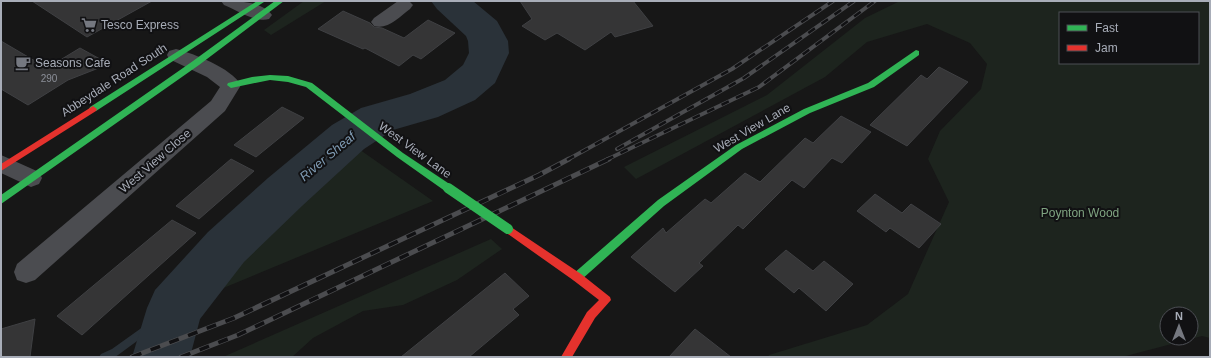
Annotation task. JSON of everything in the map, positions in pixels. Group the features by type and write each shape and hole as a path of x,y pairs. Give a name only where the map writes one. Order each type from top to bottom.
{"street":[{"path":"230,1 257,8"},
{"path":"1,200 196,63 257,8 280,1"},
{"path":"378,1 401,8 380,22"},
{"name":"Abbeydale Road South","path":"2,166 176,55 257,8"},
{"name":"West View Lane","path":"577,277 661,203 740,147 807,111 871,86 916,52"},
{"path":"176,55 214,72 231,85"},
{"name":"West View Lane","path":"231,85 270,76 283,76 309,86 400,155 577,277 606,300 591,315 566,357"},
{"name":"West View Close","path":"26,272 218,106 231,85"},
{"path":"2,166 31,178"}],"green space":[{"path":"304,1 326,1 271,35 264,30"},
{"name":"Poynton Wood","path":"900,1 1210,1 1210,338 1199,337 1199,306 1159,306 1159,346 1164,346 1122,357 768,357 769,355 867,325 908,294 949,202 928,159 940,131 981,89 987,64 970,43 927,24 867,42 825,77 636,179 624,167 767,95 865,18"},
{"path":"348,137 356,147 433,201 175,308 226,247 285,192"},
{"path":"491,239 502,249 457,280 403,305 363,311 313,338 292,357 223,357"}],"building":[{"name":"Tesco Express","path":"32,1 152,1 87,37"},
{"path":"520,1 633,1 653,26 615,37 611,32 585,50 557,33 545,40 522,26 532,19"},
{"path":"343,11 370,23 374,27 382,28 404,38 428,20 455,33 421,59 413,55 399,66 365,48 363,49 318,29"},
{"path":"1,41 47,68 80,48 109,64 68,80 28,105 1,89"},
{"path":"939,67 968,82 907,146 870,125 921,75 927,79"},
{"path":"282,107 304,118 256,157 234,145"},
{"path":"841,116 871,132 842,163 832,158 804,188 792,180 743,229 738,225 699,263 703,266 675,292 631,257 663,228 666,233 705,199 711,203 745,173 760,182 805,138 813,143"},
{"path":"231,159 254,171 199,219 176,206"},
{"path":"875,194 902,213 911,204 941,224 919,248 890,228 886,232 857,211"},
{"path":"172,220 196,233 82,335 57,316"},
{"path":"786,250 813,271 824,261 853,284 826,311 799,288 794,293 765,269"},
{"path":"505,273 529,296 513,309 519,315 469,357 401,357"},
{"path":"35,319 30,357 1,357 1,329"},
{"path":"695,329 731,357 669,357"}],"waterway":[{"name":"River Sheaf","path":"161,357 175,308 226,247 285,192 348,137 377,119 423,106 460,90 480,73 489,53 488,41 483,30 450,1"},
{"path":"104,357 115,352 175,308"}],"railway":[{"path":"567,160 732,69 833,1"},
{"path":"617,149 744,78 854,1"},
{"path":"606,160 759,87 875,1"},
{"path":"132,357 234,318 539,175 569,159"},
{"path":"181,357 238,335 609,159"}],"traffic: fast":[{"path":"1,200 196,63 280,1"},
{"path":"93,109 260,2"},
{"path":"577,277 661,203 739,147 807,111 871,85 916,53"},
{"path":"231,85 261,78 288,79 309,85 400,155 448,188"},
{"path":"448,188 508,229"}],"traffic: jam":[{"path":"1,168 93,109"},
{"path":"508,229 577,277 606,300 591,315 566,357"}],"place":[{"name":"Tesco Express","path":"89,25"},
{"name":"Seasons Cafe","path":"23,63"}]}
